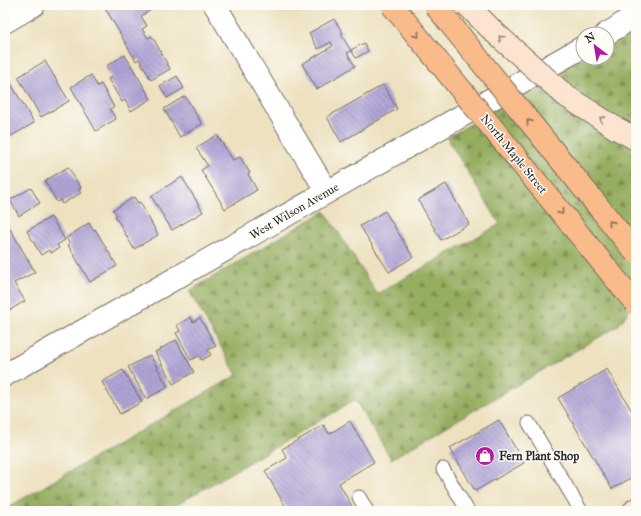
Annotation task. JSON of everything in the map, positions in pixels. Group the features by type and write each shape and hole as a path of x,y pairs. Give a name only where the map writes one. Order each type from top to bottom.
{"main road":[{"name":"North Maple Street","path":"392,5 636,304"},
{"path":"435,5 636,253"},
{"path":"467,5 494,32 566,96 614,127 636,138"}],"street":[{"path":"5,22 34,5"},
{"path":"215,5 327,192"},
{"path":"615,30 636,14"},
{"name":"West Wilson Avenue","path":"5,375 575,52"}],"lane":[{"path":"529,423 581,511"},
{"path":"443,469 468,511"},
{"path":"359,497 367,511"}],"green space":[{"path":"636,23 636,301 618,326 391,459 355,400 166,511 5,511 5,509 237,375 189,291 325,211 377,294 500,224 447,138 575,62 575,66 615,66 615,37"}],"building":[{"path":"159,5 141,16 147,26 142,29 148,38 152,36 170,69 151,80 139,59 136,61 104,6"},
{"path":"334,19 343,33 341,34 351,51 347,53 355,66 317,89 302,64 333,46 331,42 318,49 309,33"},
{"path":"364,43 368,51 356,58 351,50"},
{"path":"125,55 151,99 131,111 125,100 122,102 108,79 112,77 106,66"},
{"path":"45,61 69,101 41,117 18,77"},
{"path":"91,75 97,86 101,84 114,107 110,109 116,119 96,131 71,87"},
{"path":"177,76 184,88 167,98 160,86"},
{"path":"10,82 34,123 6,139 5,85"},
{"path":"383,85 397,109 341,142 327,117"},
{"path":"185,96 202,124 180,137 164,109"},
{"path":"217,135 233,160 240,157 250,173 248,174 257,190 225,209 201,170 208,166 196,148"},
{"path":"68,167 81,188 79,189 81,193 62,204 60,200 57,202 45,181"},
{"path":"182,177 203,212 172,230 151,196"},
{"path":"446,184 469,224 441,240 418,200"},
{"path":"31,188 40,203 19,216 10,200"},
{"path":"134,197 138,203 140,202 158,235 134,249 113,210"},
{"path":"385,211 413,257 389,272 360,226"},
{"path":"51,217 65,240 57,245 59,248 51,253 49,250 41,255 27,231"},
{"path":"5,220 35,272 14,283 25,301 5,313"},
{"path":"89,223 93,230 95,229 117,266 90,282 68,245 70,244 66,238"},
{"path":"191,317 193,322 200,318 216,346 208,350 211,355 202,360 199,356 191,360 176,333 180,331 177,325"},
{"path":"176,340 194,372 173,384 155,352"},
{"path":"150,355 168,387 146,399 128,367"},
{"path":"607,369 636,418 636,475 612,489 558,398"},
{"path":"123,370 142,402 120,414 102,382"},
{"path":"499,420 524,463 475,491 450,448"},
{"path":"350,421 374,462 339,483 354,510 288,511 265,471 287,458 282,449 324,425 329,434"}],"place":[{"name":"Fern Plant Shop","path":"485,456"}]}
